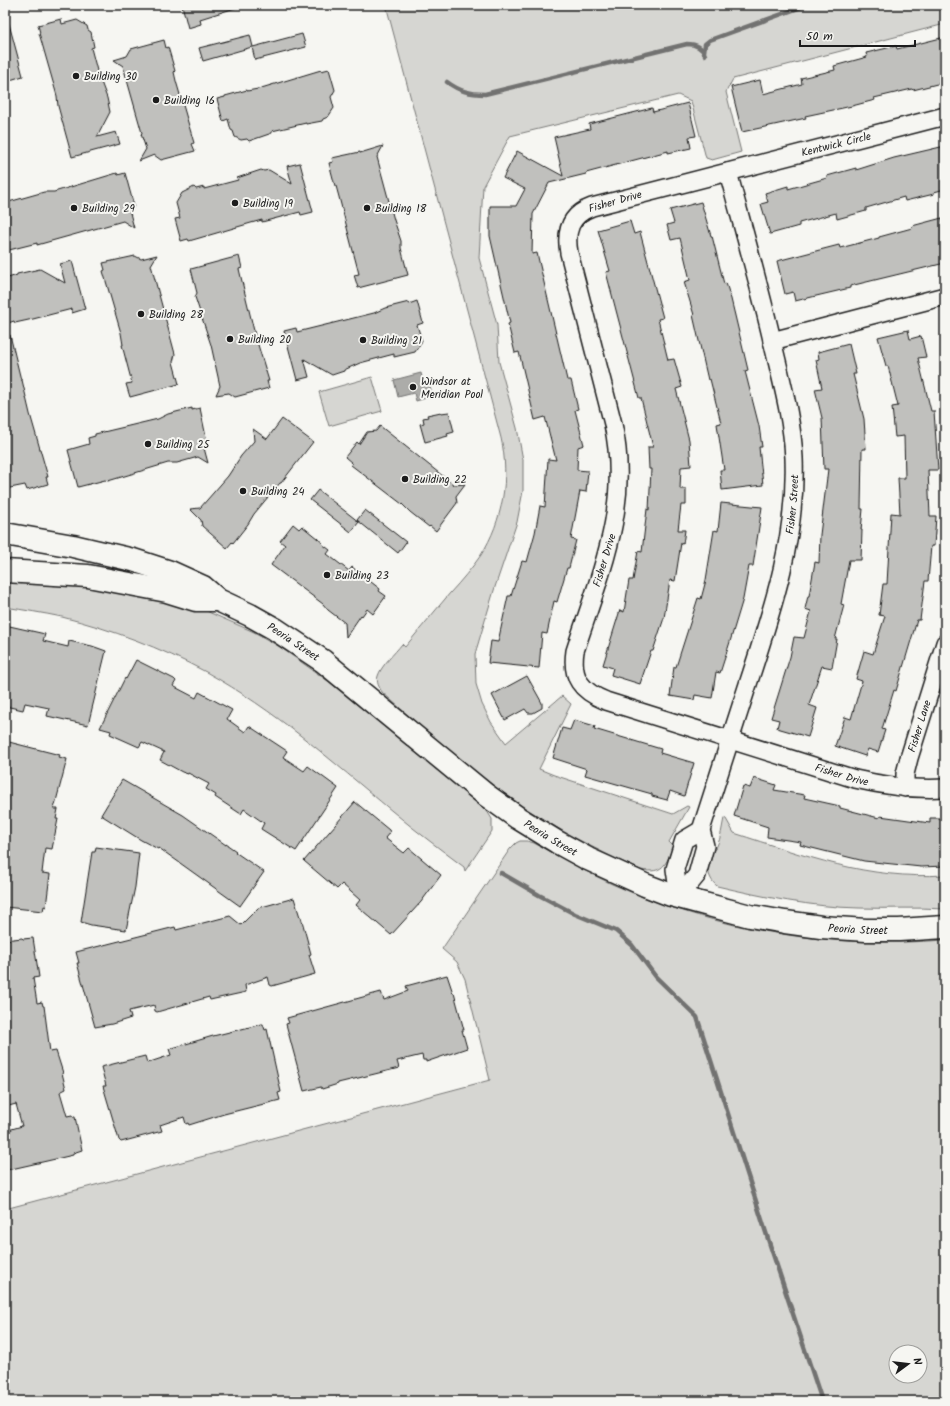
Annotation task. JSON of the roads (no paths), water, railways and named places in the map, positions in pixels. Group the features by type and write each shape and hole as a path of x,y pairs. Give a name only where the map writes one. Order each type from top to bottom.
{"main road":[{"name":"Peoria Street","path":"5,534 66,544 133,560 187,579 203,588 218,600 275,629 323,661 486,795 529,825 562,845 604,867 645,885 679,897 762,918 808,925 881,930 945,927"},
{"name":"Peoria Street","path":"5,570 88,576 167,591 196,600 218,600"}],"street":[{"name":"Kentwick Circle","path":"728,172 945,116"},
{"name":"Fisher Street","path":"679,897 697,875 705,846 701,830 776,596 787,554 794,480 792,434 788,407 728,172"},
{"name":"Fisher Drive","path":"728,172 585,210 575,216 569,230 567,241 569,253 613,424 617,442 619,472 614,525 575,651 575,674 584,688 599,698 855,779 884,786 905,788 945,788"},
{"path":"772,341 944,300"},
{"name":"Fisher Lane","path":"905,788 905,774 909,758 945,643"}],"waterway":[{"path":"704,52 705,44 710,40 807,5"},
{"path":"447,82 456,88 465,91 485,94 687,44 698,46 705,55"},
{"path":"501,873 575,914 616,931 632,945 656,977 697,1017 822,1401"}],"place":[{"name":"Building 30","path":"76,76"},
{"name":"Building 16","path":"156,100"},
{"name":"Building 19","path":"235,203"},
{"name":"Building 29","path":"74,208"},
{"name":"Building 18","path":"367,208"},
{"name":"Building 28","path":"141,314"},
{"name":"Building 20","path":"230,339"},
{"name":"Building 21","path":"363,340"},
{"name":"Windsor at Meridian Pool","path":"413,387"},
{"name":"Building 25","path":"148,444"},
{"name":"Building 22","path":"405,479"},
{"name":"Building 24","path":"243,491"},
{"name":"Building 23","path":"327,575"}]}
